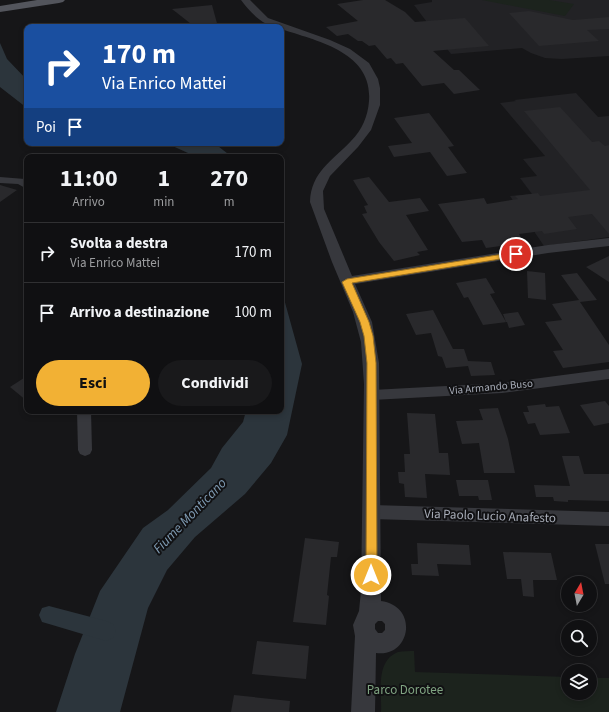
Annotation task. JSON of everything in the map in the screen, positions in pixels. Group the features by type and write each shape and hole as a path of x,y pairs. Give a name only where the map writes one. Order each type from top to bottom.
{"main road":[{"path":"4,8 59,0"}],"street":[{"path":"245,0 257,14 265,20 276,24"},
{"path":"284,27 331,43 357,58 369,70 374,85 375,103 370,122 361,137 323,177 318,185 316,193 317,207 347,282 360,310 369,336 372,363 371,592 375,626 365,675 363,712"},
{"path":"0,180 21,181 24,184"},
{"path":"347,282 540,250 609,242"},
{"name":"Via Armando Buso","path":"372,395 502,388 609,374"},
{"path":"84,414 85,450"},
{"name":"Via Paolo Lucio Anafesto","path":"372,512 609,519"}],"shaded area":[{"path":"432,0 609,0 609,56 562,59 545,58 522,48 451,54 414,5 432,2"},
{"path":"576,93 598,117 609,116 609,237 544,246 510,196 532,194 520,178 537,176 523,159 545,156 500,103"}],"green space":[{"path":"482,0 549,0 574,4 565,16"},
{"name":"Parco Dorotee","path":"414,651 415,672 561,677 561,700 597,700 597,678 609,678 609,712 381,712 381,678 386,662 391,656 398,652"}],"water":[{"path":"0,43 7,59 24,77 24,106 0,87"},
{"path":"173,146 218,146 228,154 189,154"},
{"name":"Fiume Monticano","path":"284,299 302,364 287,435 271,463 245,494 195,537 167,570 148,608 120,712 56,712 75,654 100,591 143,528 168,510 211,468 222,448 243,422 245,414 284,414"}],"building":[{"path":"363,0 385,0 405,12 415,22 465,18 489,46 433,51 454,70 459,70 480,90 454,94 444,83 422,86 403,63 396,64 391,58 387,59 375,45 369,46 348,34 337,36 326,27 358,21 337,4"},
{"path":"212,5 217,24 191,24 172,9"},
{"path":"529,11 573,20 609,17 609,29 587,30 599,41 539,46 509,13"},
{"path":"560,107 592,142 599,141 605,146 609,145 609,234 592,214 568,217 577,229 544,234 542,231 519,234 524,243 486,248 482,240 462,242 438,204 484,198 487,204 518,199 515,196 538,193 540,196 590,190 524,111"},
{"path":"429,113 454,146 448,147 467,173 447,176 430,152 394,157 388,146 412,143 394,118"},
{"path":"369,177 389,202 420,198 429,211 406,215 428,250 417,252 420,255 394,261 379,242 362,214 367,213 364,206 368,205 353,180"},
{"path":"0,185 17,190 0,202"},
{"path":"609,256 609,282 586,267"},
{"path":"527,271 545,273 546,300 528,298"},
{"path":"577,273 597,300 580,302 609,345 609,362 563,368 553,351 563,350 545,322 562,320 552,304 579,300 561,275"},
{"path":"486,278 495,293 490,294 506,322 503,314 518,312 525,325 509,328 507,322 483,325 468,297 464,298 456,283"},
{"path":"433,310 453,349 464,349 468,361 491,362 495,375 471,376 468,366 446,368 442,357 438,356 431,333 416,335 406,314"},
{"path":"24,378 24,399 10,387"},
{"path":"605,401 609,406 609,423 594,426 580,405"},
{"path":"545,404 546,407 559,406 570,433 540,435 535,423 528,424 523,412 529,412 527,406"},
{"path":"498,408 508,439 515,473 484,473 479,443 462,444 456,421 483,420 479,409"},
{"path":"407,413 435,414 439,453 448,453 450,475 425,474 427,498 405,497 404,484 399,483 398,472 405,472 404,454 410,454"},
{"path":"562,456 579,456 584,474 609,474 609,501 568,500 568,502 554,501 553,497 536,497 534,485 570,486"},
{"path":"456,480 488,480 492,500 479,500 478,496 459,496"},
{"path":"305,538 339,542 337,557 331,557 327,595 329,596 326,625 293,622"},
{"path":"417,543 469,545 471,565 437,564 439,576 412,575 411,564 418,564"},
{"path":"595,544 609,544 609,584 605,584"},
{"path":"503,552 551,553 557,580 533,580 534,597 523,596 521,579 507,579"},
{"path":"257,641 309,646 306,679 252,674"},
{"path":"234,695 290,701 289,712 231,712"}],"waterway":[{"path":"49,615 106,631"}],"route":[{"path":"371,575 372,363 369,336 365,322 347,282 516,254"}]}
